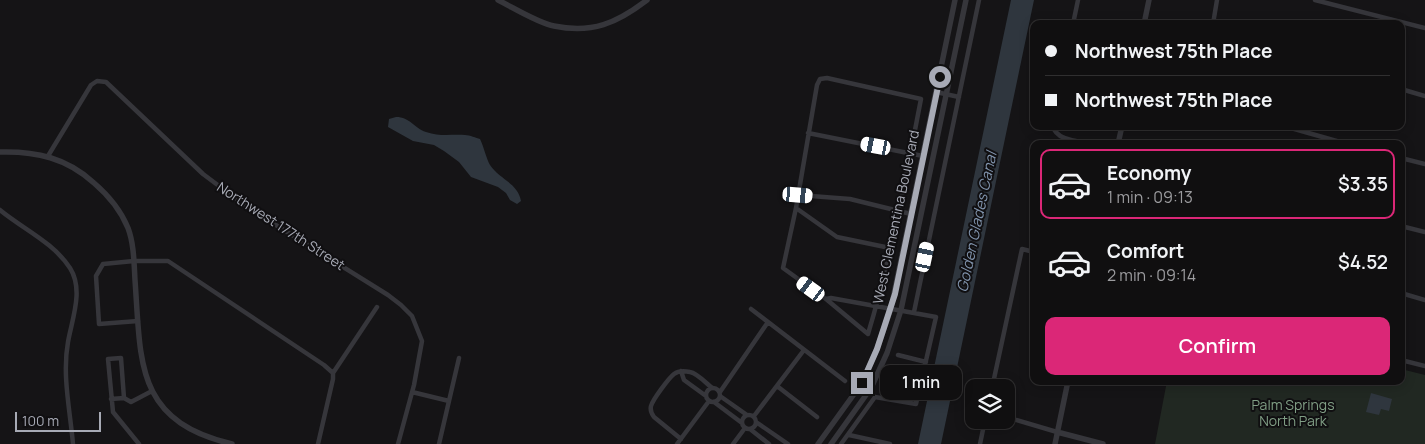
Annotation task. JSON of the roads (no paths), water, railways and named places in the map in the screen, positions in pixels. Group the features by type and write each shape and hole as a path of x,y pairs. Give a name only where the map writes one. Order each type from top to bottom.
{"street":[{"path":"498,0 553,26 577,29 594,28 618,20 646,0"},
{"path":"818,444 862,383 877,349 891,308 956,0"},
{"path":"831,444 871,388 887,353 901,310 966,0"},
{"path":"914,312 979,0"},
{"path":"1074,20 1078,0"},
{"path":"1145,20 1149,0"},
{"path":"1214,20 1217,0"},
{"path":"1315,0 1394,20"},
{"path":"1405,23 1425,28"},
{"name":"West Clementina Boulevard","path":"808,133 820,79 827,78 921,99 877,306 868,334 826,299"},
{"name":"Northwest 177th Street","path":"48,156 91,85 101,81 109,84 158,133 203,174 247,207 401,305 412,316 422,341 412,392 398,444"},
{"path":"1405,90 1425,96"},
{"path":"936,92 959,97"},
{"path":"1054,130 1054,133 1060,137 1074,140"},
{"path":"1298,130 1333,140"},
{"path":"841,444 874,397 916,404 936,318 891,308 832,298 826,299 783,268 796,208 808,133 923,156 928,160 930,175"},
{"path":"0,152 34,153 48,156 82,172 102,190 128,229 134,261 142,366 152,391 160,405 184,426 218,442 232,444"},
{"path":"1405,159 1425,164"},
{"path":"798,195 850,199 911,214"},
{"path":"796,208 837,237 890,248"},
{"path":"0,210 48,244 70,269 76,286 75,309 64,364 73,444"},
{"path":"1405,227 1425,232"},
{"path":"994,379 1022,249 1030,251"},
{"path":"138,320 98,324 96,276 103,264 162,260 171,262 333,373"},
{"path":"1405,294 1425,300"},
{"path":"318,444 333,373 377,307"},
{"path":"752,309 845,381"},
{"path":"710,400 718,400 720,394 768,322"},
{"path":"754,416 804,350"},
{"path":"898,355 926,362"},
{"path":"124,398 121,358 108,358 113,412 139,444"},
{"path":"439,444 459,358"},
{"path":"1405,361 1425,366"},
{"path":"681,439 654,417 650,407 670,378 681,371 691,372 747,414 754,416"},
{"path":"681,371 684,380 769,444"},
{"path":"1054,444 1067,385"},
{"path":"777,386 817,417"},
{"path":"677,444 710,400 708,390 712,388"},
{"path":"111,399 124,398 131,402 152,391"},
{"path":"412,392 449,400"},
{"path":"742,423 743,418 747,414"},
{"path":"754,416 756,422 788,444"},
{"path":"1015,420 1104,444"},
{"path":"733,444 747,428 754,427 756,422"},
{"path":"980,444 983,429"},
{"path":"849,435 890,444"}],"water":[{"name":"Golden Glades Canal","path":"1011,0 1034,0 941,444 918,444"},
{"path":"401,117 431,134 467,135 480,139 490,165 512,185 521,201 517,204 510,200 506,193 498,187 471,177 459,162 434,145 413,141 388,127 389,119"},
{"path":"1371,393 1392,399 1389,411 1381,409 1379,415 1366,412"}],"park label":[{"name":"Palm Springs North Park","path":"1293,414"}]}
